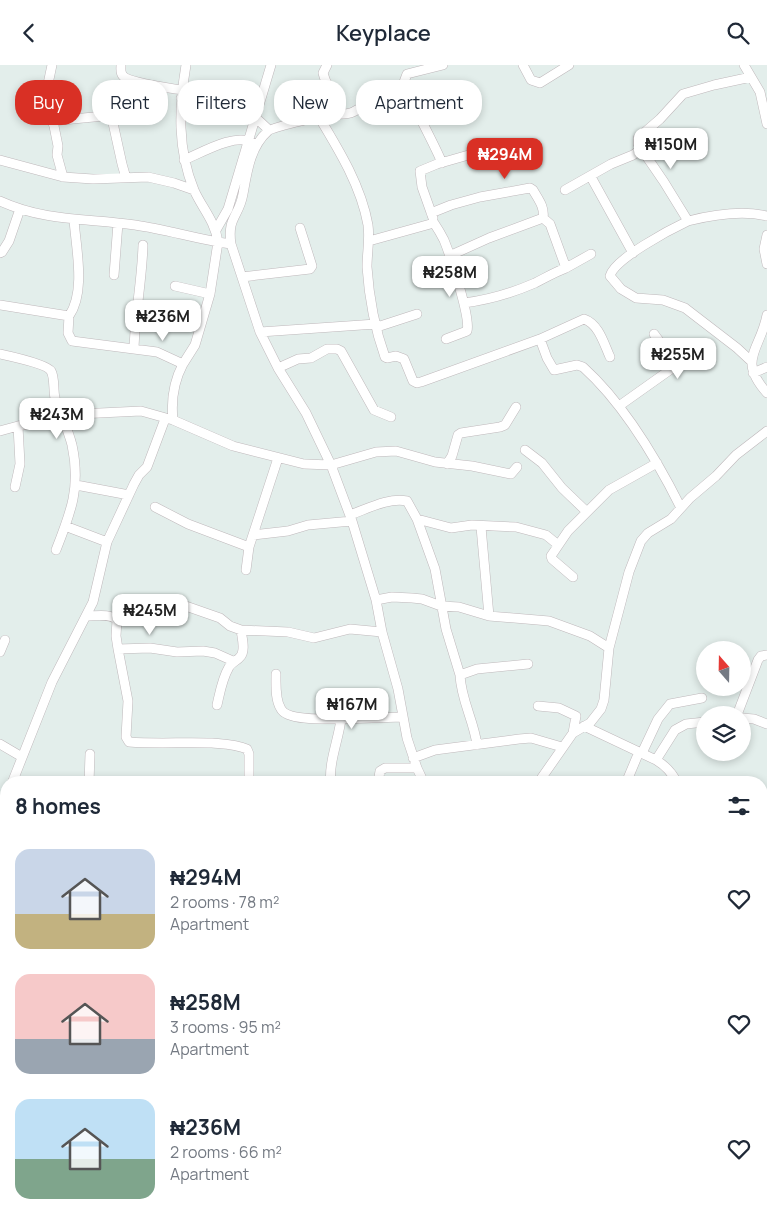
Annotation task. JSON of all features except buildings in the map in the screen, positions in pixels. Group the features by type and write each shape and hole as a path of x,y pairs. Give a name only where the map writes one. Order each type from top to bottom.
{"street":[{"path":"49,80 52,65"},
{"path":"121,65 121,74 124,78 178,93"},
{"path":"183,80 186,65"},
{"path":"264,85 270,65"},
{"path":"325,80 323,73 327,65"},
{"path":"405,80 407,74 443,65"},
{"path":"523,65 531,79 540,83 568,65"},
{"path":"744,65 760,92 767,124"},
{"path":"688,221 637,140 683,95 714,85 751,77"},
{"path":"82,118 104,116 110,118 113,123 126,178"},
{"path":"53,125 57,137 57,155 63,177"},
{"path":"15,776 52,682 92,602 106,542 139,475 147,467 169,419 178,375 195,345 210,294 218,241 216,230 194,190 184,160 181,143 181,125"},
{"path":"216,230 228,209 253,125"},
{"path":"264,125 269,130"},
{"path":"288,125 269,130 257,145 247,169 241,203 230,224 231,244 260,332 278,368 306,413 330,465 351,518 376,600 413,758 420,776"},
{"path":"327,125 359,193 368,227 367,267 376,326 385,357 396,356 404,359 413,381 417,383 540,339 584,319 591,323 598,331 610,357"},
{"path":"423,125 438,151 442,163"},
{"path":"184,160 234,140 248,140 257,145"},
{"path":"565,191 610,164 633,155 641,149"},
{"path":"446,339 467,331 469,326 449,255 434,223 419,174 424,169 486,150"},
{"path":"0,160 63,177 93,179 148,177 194,190"},
{"path":"591,177 633,253"},
{"path":"431,213 480,197 530,188 542,206 543,218"},
{"path":"0,201 42,215 153,228 231,244"},
{"path":"0,253 9,241 20,209"},
{"path":"751,361 685,308 664,301 636,298 621,289 610,276 610,272 633,253 664,232 688,221 725,215 750,214 767,216"},
{"path":"449,255 543,218"},
{"path":"543,218 550,224 566,267"},
{"path":"74,220 78,296 74,309 69,316 68,333 72,341 157,352 183,364"},
{"path":"114,275 118,223"},
{"path":"369,241 434,223"},
{"path":"242,277 310,269 312,266 300,228"},
{"path":"767,235 764,249 767,264"},
{"path":"134,349 135,324 142,278 143,245"},
{"path":"464,303 510,293 591,254"},
{"path":"175,286 210,294"},
{"path":"0,305 69,316"},
{"path":"260,332 376,326 417,313"},
{"path":"767,315 751,361 753,373 767,393"},
{"path":"619,406 674,367 674,361 654,334"},
{"path":"540,339 547,358 554,369 577,365 583,367 619,406 657,463 682,508"},
{"path":"278,368 298,359 311,358 327,349 337,349 341,351 374,410 391,417"},
{"path":"0,354 50,370 54,395 71,443 76,485 74,499 56,550"},
{"path":"753,373 767,367"},
{"path":"447,464 452,456 458,435 505,425 516,407"},
{"path":"0,431 79,414 134,411 169,419 233,446 304,464 330,465 384,451 396,451 435,462 495,470 508,475 517,467"},
{"path":"15,487 20,464 18,426"},
{"path":"543,776 573,733 596,717 604,700 609,647 629,572 641,541 648,533 671,519 736,455 767,431"},
{"path":"525,450 542,463 562,488 587,512"},
{"path":"246,570 249,547 278,458"},
{"path":"573,577 552,559 551,556 557,544 608,491 657,463"},
{"path":"76,485 129,495"},
{"path":"253,535 288,531 308,525 351,518 384,503 407,501 417,519 435,569 441,606 477,745"},
{"path":"155,507 188,524 249,547"},
{"path":"417,519 451,528 472,525 481,527 516,527 546,535 557,544"},
{"path":"66,525 106,542"},
{"path":"481,527 489,616"},
{"path":"376,600 392,597 422,599 441,606 459,607 489,616 549,621 590,636 609,647"},
{"path":"180,604 220,618 230,626 241,630 288,632 314,638 350,629 382,632"},
{"path":"86,616 100,615 114,617 117,620 116,636 128,701 126,737 129,742 228,744 242,747 247,749 249,755 249,776"},
{"path":"218,705 221,686 229,667 233,661 240,658 243,652 241,630"},
{"path":"0,652 5,640"},
{"path":"118,649 150,648 176,652 203,651 215,653 233,661"},
{"path":"740,706 758,661 761,656 767,655"},
{"path":"460,675 477,669 528,663"},
{"path":"276,674 278,700 281,710 286,715 319,719 403,717"},
{"path":"629,776 658,719 670,704 702,698"},
{"path":"538,707 559,708 576,716 573,733"},
{"path":"332,776 333,758 341,719"},
{"path":"751,719 767,724"},
{"path":"656,761 675,730 686,724 696,723"},
{"path":"584,726 641,752 665,766 674,776"},
{"path":"413,758 435,750 531,739 562,747"},
{"path":"0,744 22,757"},
{"path":"89,776 90,754"},
{"path":"379,776 380,771 385,768 416,768"}]}
